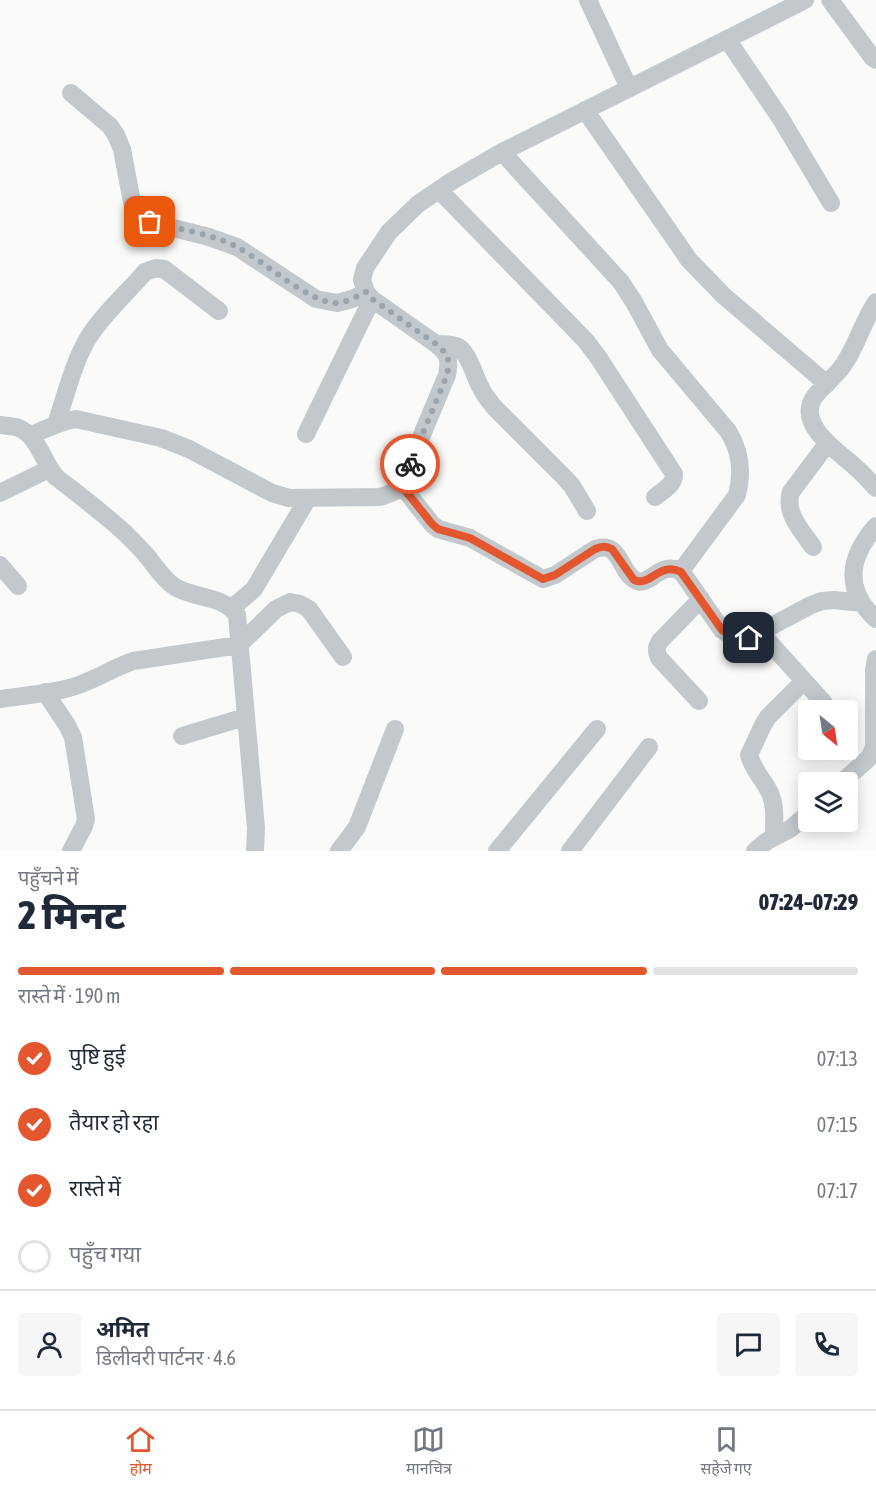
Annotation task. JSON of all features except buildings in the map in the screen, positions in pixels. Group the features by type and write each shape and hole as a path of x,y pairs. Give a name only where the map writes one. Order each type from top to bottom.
{"street":[{"path":"588,0 629,88"},
{"path":"30,436 56,424 76,419 161,438 189,448 272,493 290,498 380,497 391,494 401,485 447,375 449,362 445,352 436,344 369,295 362,280 365,268 389,232 418,204 502,152 805,0"},
{"path":"830,0 876,60"},
{"path":"727,39 781,118 831,203"},
{"path":"71,93 110,126 116,135 122,149 132,202 139,213 150,222 209,237 237,247 316,299 337,303 369,295"},
{"path":"585,110 689,260 705,279 827,384"},
{"path":"502,152 621,282 660,350 735,442 740,459 741,481 737,495 681,572"},
{"path":"439,190 572,326 598,357 674,474 672,484 655,496"},
{"path":"56,424 87,340 149,269 164,269 219,311"},
{"path":"306,434 369,295"},
{"path":"876,302 843,366 813,398 810,408 811,420 827,444 852,464 876,488"},
{"path":"436,344 454,345 460,348 467,356 486,397 572,486 587,511"},
{"path":"0,425 19,428 30,436 56,477 124,532 147,556 160,574 176,587 222,602 232,608 237,615 256,828 255,851"},
{"path":"813,547 790,513 789,499 791,492 827,444"},
{"path":"0,493 49,469"},
{"path":"401,485 438,529 470,538 543,579 555,575 601,547 612,549 634,580 639,582 665,569 674,568 681,572 722,630 739,639 749,638 822,600 862,603"},
{"path":"232,608 254,589 308,498"},
{"path":"876,526 860,548 854,562 854,585 862,603 876,619"},
{"path":"0,565 18,586"},
{"path":"699,700 659,658 656,646 701,599"},
{"path":"0,699 65,689 133,661 239,645 276,609 290,602 309,609 343,657"},
{"path":"760,632 821,700"},
{"path":"853,772 868,758 874,747 876,659"},
{"path":"774,837 773,800 749,755 762,725 804,681"},
{"path":"45,692 70,730 75,745 86,819 71,851"},
{"path":"182,736 245,717"},
{"path":"339,851 357,827 395,729"},
{"path":"497,851 597,729"},
{"path":"570,851 649,747"},
{"path":"755,851 798,823"}],"way so far":[{"path":"150,222 224,241 237,247 316,299 337,303 366,292 372,299 445,352 449,362 447,375 410,464"}],"route":[{"path":"410,464 401,485 438,529 481,543 543,579 555,575 601,547 612,549 634,580 639,582 665,569 674,568 681,572 722,630 739,639 749,638"}]}
